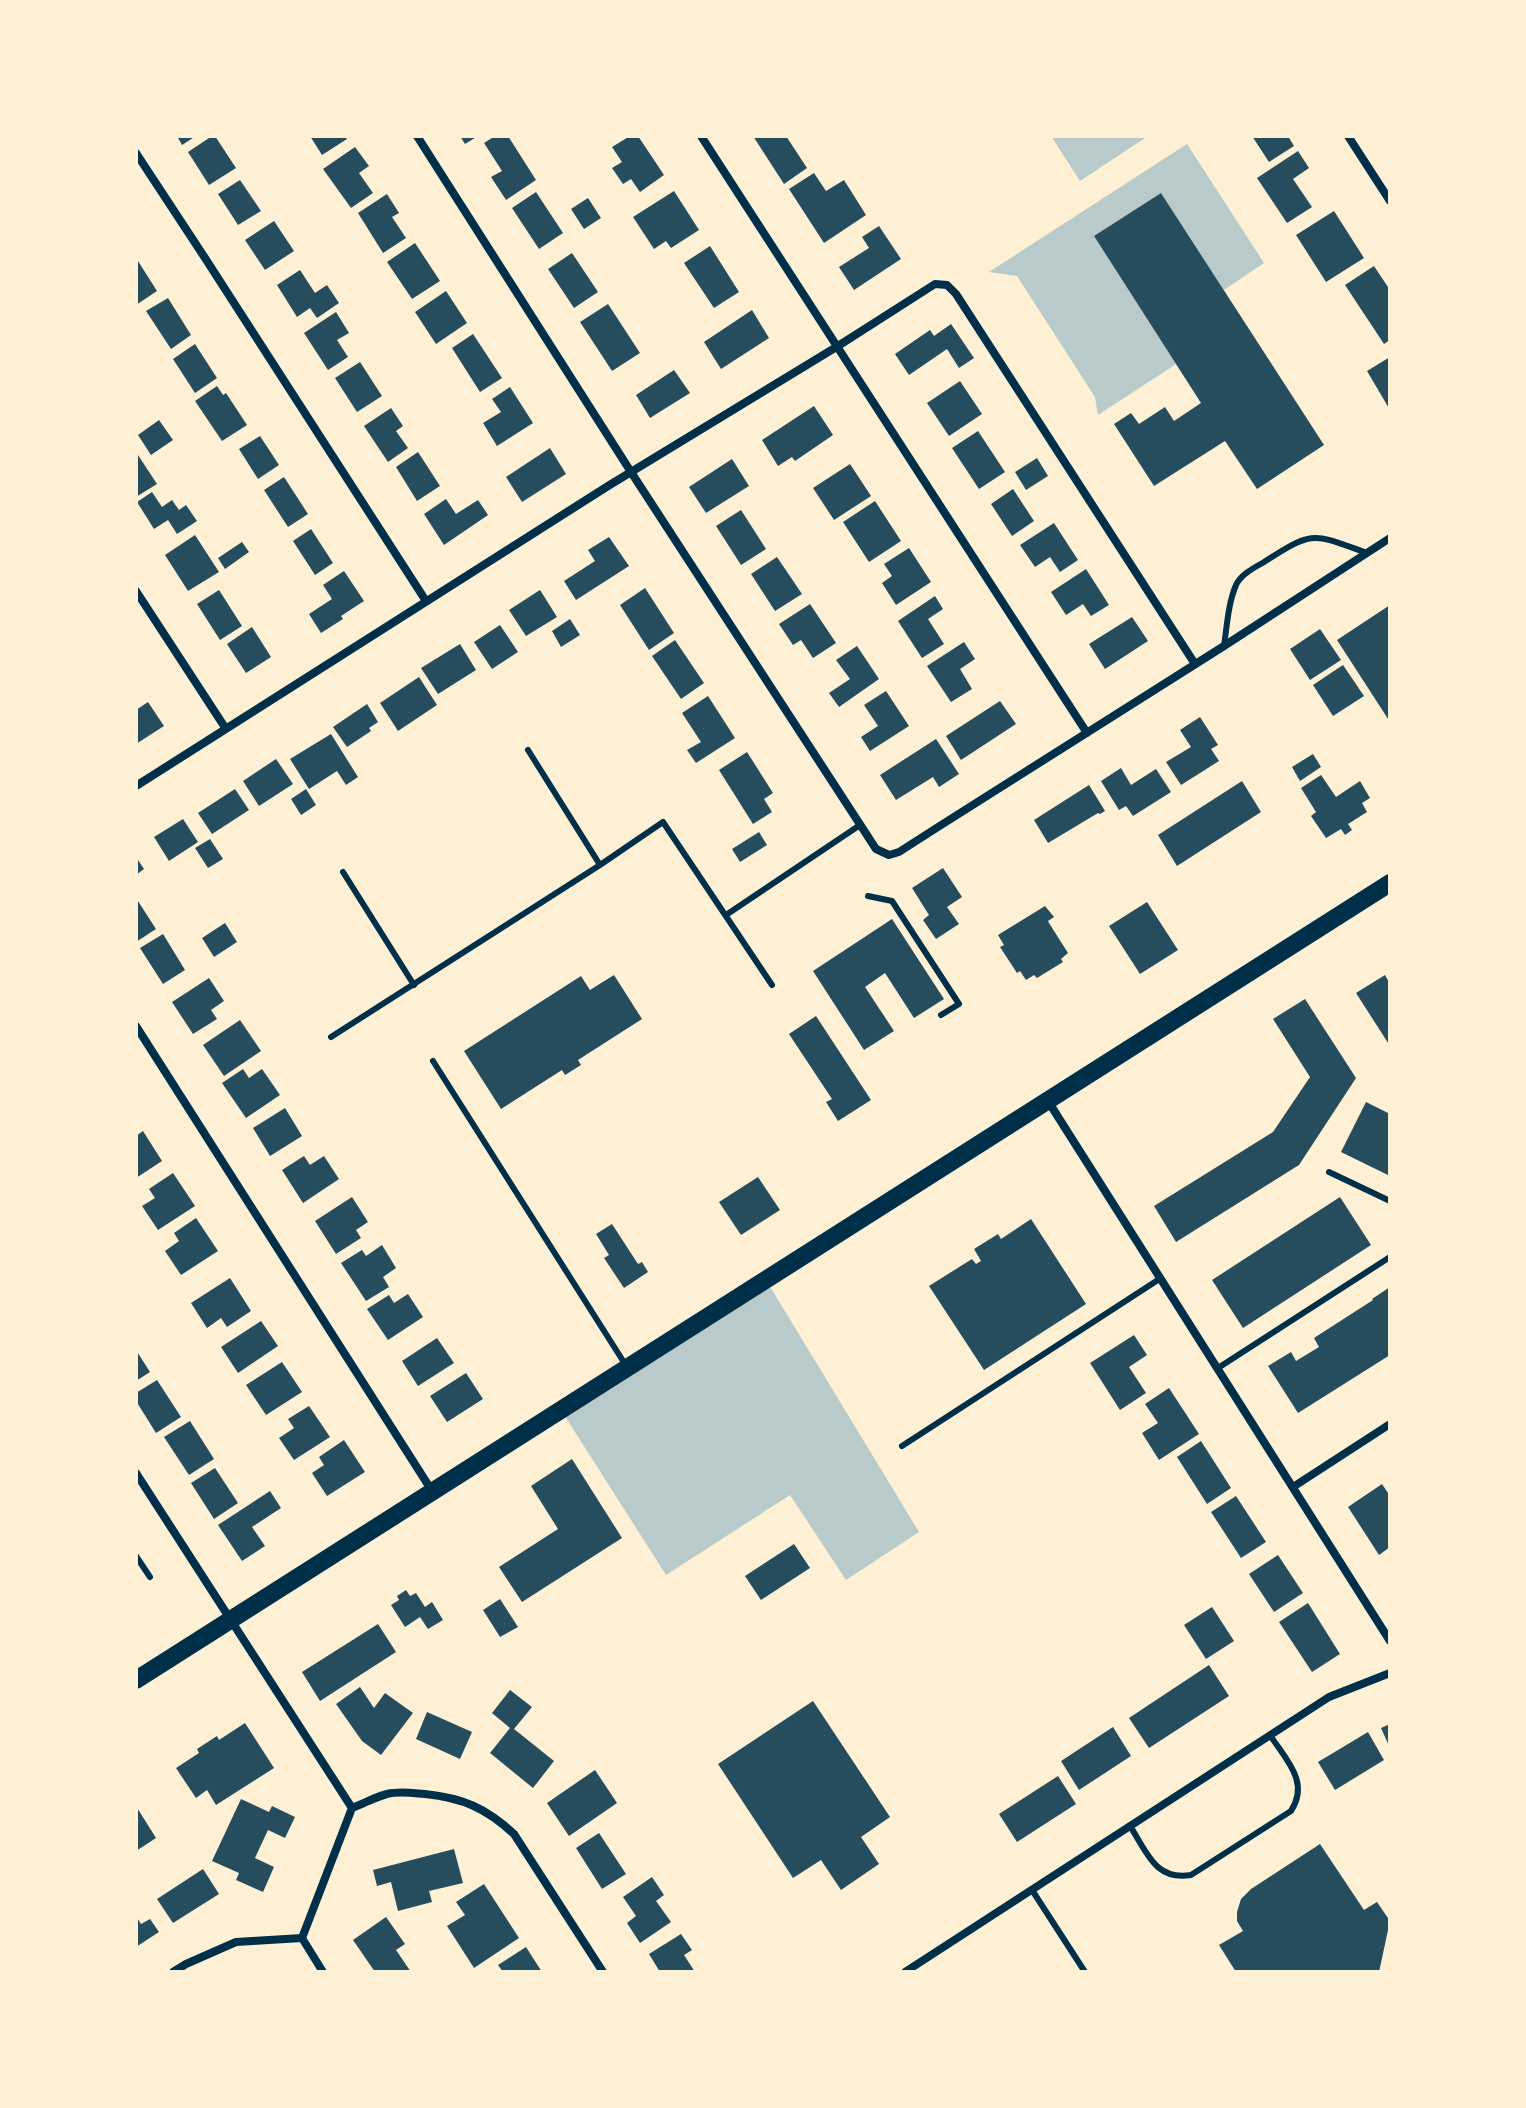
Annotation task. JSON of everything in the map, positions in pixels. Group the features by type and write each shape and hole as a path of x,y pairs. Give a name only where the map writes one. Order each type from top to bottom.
{"main road":[{"path":"136,1680 1390,883"}],"street":[{"path":"417,136 860,825 876,849 889,855 899,852 1390,538"},
{"path":"701,136 1087,733"},
{"path":"1348,136 1390,201"},
{"path":"136,153 426,601"},
{"path":"136,786 631,472 935,284 947,285 956,294 1195,664"},
{"path":"136,591 226,729"},
{"path":"136,1026 432,1492"},
{"path":"1048,1101 1390,1641"},
{"path":"1293,1487 1390,1424"},
{"path":"136,1473 352,1808"},
{"path":"910,1971 1329,1697 1390,1673"},
{"path":"302,1938 352,1808 388,1794 447,1797 475,1805 502,1822 514,1834 603,1972"},
{"path":"173,1972 236,1942 302,1938"},
{"path":"302,1938 323,1972"}],"lane":[{"path":"1224,646 1233,594 1244,574 1297,541 1310,537 1328,539 1367,553"},
{"path":"528,750 600,865"},
{"path":"331,1037 663,822 772,985"},
{"path":"726,915 860,825"},
{"path":"343,872 414,985"},
{"path":"868,896 892,901 959,1004 941,1015"},
{"path":"433,1061 627,1367"},
{"path":"1329,1172 1390,1201"},
{"path":"1218,1368 1390,1257"},
{"path":"902,1446 1161,1278"},
{"path":"136,1556 150,1577"},
{"path":"1130,1826 1157,1867 1166,1874 1178,1877 1191,1875 1291,1811 1298,1801 1299,1787 1295,1774 1270,1735"},
{"path":"1032,1890 1085,1972"}],"shaded area":[{"path":"1051,136 1148,136 1080,181"},
{"path":"1187,144 1264,263 1224,290 1161,193 1094,236 1176,364 1098,415 1095,397 1017,276 989,272"},
{"path":"766,1280 919,1532 846,1580 790,1495 666,1575 561,1410"}],"building":[{"path":"177,136 196,136 182,145"},
{"path":"212,136 236,168 209,185 188,152"},
{"path":"310,136 345,136 347,139 322,155"},
{"path":"460,136 478,136 465,144"},
{"path":"495,136 508,136 536,180 506,200 491,177 502,171 484,143"},
{"path":"630,136 638,136 664,175 640,192 631,179 623,184 612,168 622,162 612,147"},
{"path":"753,136 786,136 807,168 784,184"},
{"path":"1252,136 1288,136 1294,146 1269,162"},
{"path":"355,147 369,166 359,173 373,193 351,208 323,169"},
{"path":"1298,151 1309,168 1293,179 1312,207 1287,223 1257,178"},
{"path":"814,173 826,191 844,180 866,215 824,243 789,189"},
{"path":"240,180 261,211 238,225 218,194"},
{"path":"674,191 699,230 671,248 666,241 654,249 633,217"},
{"path":"536,192 563,233 539,249 512,208"},
{"path":"1161,193 1324,445 1257,489 1225,441 1154,486 1114,424 1131,413 1139,424 1165,407 1174,421 1201,403 1094,236"},
{"path":"387,194 399,213 392,217 406,238 383,253 358,213"},
{"path":"588,198 601,218 584,229 571,209"},
{"path":"1334,211 1364,258 1326,282 1296,235"},
{"path":"274,221 294,251 265,270 245,240"},
{"path":"879,226 901,259 854,290 839,267 869,248 862,237"},
{"path":"415,243 440,281 412,299 387,262"},
{"path":"710,246 739,292 714,308 684,263"},
{"path":"572,253 598,292 574,308 548,269"},
{"path":"138,261 157,291 136,305 136,263"},
{"path":"1374,266 1390,290 1390,340 1384,344 1345,285"},
{"path":"300,270 315,293 327,285 339,303 317,318 310,308 297,317 277,285"},
{"path":"446,291 467,323 436,344 415,312"},
{"path":"168,298 191,335 171,349 146,311"},
{"path":"608,304 640,353 612,371 580,322"},
{"path":"752,310 769,338 721,369 704,342"},
{"path":"336,312 349,333 337,340 348,357 328,370 304,333"},
{"path":"951,324 974,358 959,368 947,349 909,375 895,354 930,330 934,336"},
{"path":"473,334 502,378 480,392 452,348"},
{"path":"195,344 217,378 195,393 173,359"},
{"path":"1390,357 1390,410 1367,371"},
{"path":"360,362 382,396 357,412 335,378"},
{"path":"674,370 690,393 650,418 636,395"},
{"path":"960,381 982,414 949,436 927,403"},
{"path":"217,386 223,395 226,393 247,425 222,441 195,401"},
{"path":"510,387 533,423 497,446 483,423 501,412 492,399"},
{"path":"814,406 833,435 795,461 792,457 778,466 762,440"},
{"path":"391,408 403,426 396,431 408,448 388,462 364,426"},
{"path":"159,420 173,440 151,455 138,435"},
{"path":"978,431 1005,472 979,489 952,448"},
{"path":"260,436 279,465 258,479 239,449"},
{"path":"550,448 566,474 522,502 506,477"},
{"path":"136,452 157,484 136,497"},
{"path":"418,452 440,486 417,501 396,467"},
{"path":"1037,458 1048,476 1026,490 1015,472"},
{"path":"732,459 749,486 706,513 689,487"},
{"path":"850,464 871,496 834,520 813,488"},
{"path":"284,477 308,514 288,527 264,490"},
{"path":"1013,489 1034,521 1012,536 991,504"},
{"path":"152,492 162,507 172,500 179,510 186,505 197,521 177,534 168,520 154,529 137,502"},
{"path":"446,499 456,514 478,500 488,515 444,545 424,514"},
{"path":"875,501 901,541 869,562 843,522"},
{"path":"741,510 766,549 741,565 716,526"},
{"path":"1054,523 1078,560 1060,572 1050,557 1035,567 1020,545"},
{"path":"311,529 333,563 315,575 293,541"},
{"path":"195,535 219,572 188,591 165,555"},
{"path":"609,537 629,566 576,600 564,581 595,561 588,550"},
{"path":"242,542 249,552 225,569 218,558"},
{"path":"909,548 931,582 896,605 882,583 892,576 884,564"},
{"path":"777,557 802,594 775,611 751,574"},
{"path":"1086,569 1109,605 1091,616 1083,604 1066,615 1051,592"},
{"path":"344,571 364,601 321,633 309,614 332,599 323,585"},
{"path":"645,588 674,633 649,650 620,605"},
{"path":"219,590 242,626 220,640 197,604"},
{"path":"540,590 557,617 526,636 509,610"},
{"path":"935,596 943,609 928,619 944,644 922,658 898,621"},
{"path":"810,604 836,643 813,658 801,640 793,645 779,624"},
{"path":"1390,605 1390,722 1337,640"},
{"path":"1132,617 1148,641 1105,669 1089,644"},
{"path":"570,619 580,635 561,647 552,631"},
{"path":"500,625 518,652 492,669 474,642"},
{"path":"252,627 271,657 246,673 227,644"},
{"path":"1320,629 1341,660 1310,680 1290,649"},
{"path":"675,640 704,683 681,699 652,656"},
{"path":"964,642 975,659 960,669 972,689 951,702 927,666"},
{"path":"460,644 476,670 438,694 421,668"},
{"path":"857,646 879,679 839,707 829,693 850,679 836,660"},
{"path":"1343,665 1364,696 1333,716 1313,685"},
{"path":"419,677 437,705 398,731 380,703"},
{"path":"886,691 909,726 870,751 861,737 878,726 864,705"},
{"path":"708,696 735,738 696,763 687,750 701,742 682,713"},
{"path":"1000,701 1016,724 961,760 946,736"},
{"path":"148,702 164,726 136,744 136,710"},
{"path":"367,704 378,722 369,728 371,731 347,747 333,727"},
{"path":"1200,717 1218,745 1211,749 1219,761 1181,785 1166,762 1191,747 1180,730"},
{"path":"331,734 358,777 346,785 337,771 309,789 290,759"},
{"path":"936,739 959,774 939,787 933,777 896,800 880,775"},
{"path":"747,752 773,793 764,799 772,812 753,824 719,770"},
{"path":"1313,754 1321,767 1300,781 1292,767"},
{"path":"276,759 293,784 259,806 243,781"},
{"path":"1121,768 1131,785 1156,769 1171,792 1133,816 1126,806 1119,810 1101,781"},
{"path":"1321,775 1336,797 1360,781 1370,798 1362,803 1367,812 1348,824 1352,830 1345,835 1341,829 1326,838 1311,816 1316,812 1301,788"},
{"path":"1242,781 1261,812 1177,866 1158,835"},
{"path":"1089,785 1105,811 1048,843 1034,820"},
{"path":"235,789 249,810 212,834 198,813"},
{"path":"306,789 316,805 301,815 291,799"},
{"path":"183,819 198,842 169,861 154,837"},
{"path":"759,832 767,845 740,862 732,849"},
{"path":"210,839 223,859 208,868 195,848"},
{"path":"136,857 144,869 136,875"},
{"path":"943,868 962,897 947,907 959,924 936,939 923,920 929,915 912,888"},
{"path":"136,898 156,929 136,942"},
{"path":"1147,902 1178,950 1140,974 1109,926"},
{"path":"1045,906 1054,917 1048,921 1068,953 1061,959 1063,962 1037,978 1034,975 1026,980 1020,971 1017,973 1000,947 1004,945 998,935"},
{"path":"892,919 944,999 914,1018 885,973 865,987 894,1031 864,1050 813,971"},
{"path":"225,923 237,942 214,957 202,938"},
{"path":"163,934 185,970 163,984 140,948"},
{"path":"614,975 642,1019 578,1060 581,1065 565,1075 562,1070 501,1109 464,1051 581,976 590,990"},
{"path":"1385,975 1390,984 1390,1046 1356,993"},
{"path":"209,978 224,1001 211,1010 217,1019 193,1034 172,1002"},
{"path":"1305,999 1356,1078 1299,1165 1176,1242 1154,1206 1273,1132 1310,1077 1273,1019"},
{"path":"816,1016 871,1100 838,1121 826,1102 832,1099 789,1034"},
{"path":"240,1020 261,1051 224,1076 203,1045"},
{"path":"243,1069 249,1078 262,1069 280,1095 246,1118 222,1083"},
{"path":"1366,1102 1390,1114 1390,1176 1341,1152"},
{"path":"285,1108 302,1136 270,1156 253,1128"},
{"path":"143,1131 162,1161 136,1178 136,1136"},
{"path":"304,1156 310,1165 324,1156 339,1179 303,1203 282,1170"},
{"path":"173,1173 195,1206 158,1230 142,1206 155,1198 149,1189"},
{"path":"758,1177 780,1210 741,1235 719,1202"},
{"path":"352,1197 368,1222 356,1230 361,1238 336,1254 315,1221"},
{"path":"1340,1197 1371,1245 1243,1328 1212,1280"},
{"path":"196,1218 218,1251 181,1275 165,1251 179,1241 174,1233"},
{"path":"1031,1219 1086,1304 984,1370 929,1286 972,1259 976,1264 981,1261 974,1249 998,1234 1001,1239"},
{"path":"612,1224 638,1264 642,1262 648,1272 624,1288 604,1258 609,1255 596,1234"},
{"path":"382,1245 396,1268 383,1277 389,1287 366,1301 341,1263 362,1250 366,1256"},
{"path":"230,1278 251,1311 227,1327 221,1318 207,1328 191,1303"},
{"path":"1390,1287 1390,1355 1298,1413 1268,1366 1291,1352 1296,1361 1319,1347 1314,1338"},
{"path":"408,1294 423,1317 388,1340 367,1309 389,1295 394,1303"},
{"path":"261,1321 278,1346 238,1373 221,1347"},
{"path":"1134,1335 1147,1355 1129,1367 1146,1393 1120,1410 1090,1363"},
{"path":"437,1338 454,1363 418,1386 402,1361"},
{"path":"136,1350 150,1372 136,1381"},
{"path":"282,1362 302,1392 266,1415 246,1385"},
{"path":"466,1373 483,1399 447,1422 430,1396"},
{"path":"157,1380 181,1417 156,1433 136,1401 136,1393"},
{"path":"1169,1388 1199,1434 1159,1460 1142,1433 1158,1423 1145,1404"},
{"path":"309,1406 330,1437 294,1460 279,1438 294,1428 288,1419"},
{"path":"190,1421 214,1459 189,1475 164,1437"},
{"path":"344,1440 365,1472 327,1496 312,1473 324,1465 319,1457"},
{"path":"1201,1441 1231,1488 1207,1504 1177,1457"},
{"path":"572,1459 622,1538 522,1602 499,1567 558,1529 531,1486"},
{"path":"215,1468 238,1503 214,1519 191,1483"},
{"path":"1382,1484 1390,1496 1390,1547 1379,1555 1348,1507"},
{"path":"270,1491 281,1508 252,1527 265,1546 242,1561 218,1525"},
{"path":"1236,1496 1266,1542 1241,1558 1211,1512"},
{"path":"794,1544 810,1568 761,1600 745,1576"},
{"path":"1278,1555 1303,1593 1274,1612 1249,1574"},
{"path":"406,1590 410,1596 416,1593 425,1607 432,1602 443,1620 428,1629 420,1617 405,1627 391,1605"},
{"path":"500,1599 518,1627 500,1637 483,1610"},
{"path":"1308,1603 1340,1654 1312,1672 1279,1622"},
{"path":"1212,1607 1234,1641 1206,1659 1184,1625"},
{"path":"378,1624 396,1652 320,1701 302,1672"},
{"path":"1209,1665 1229,1696 1149,1748 1129,1718"},
{"path":"360,1687 374,1708 385,1693 413,1713 381,1755 362,1741 336,1704"},
{"path":"510,1690 532,1707 514,1729 554,1761 533,1788 490,1753 510,1728 492,1713"},
{"path":"813,1701 890,1817 861,1837 879,1864 841,1890 821,1860 793,1878 718,1764"},
{"path":"427,1712 472,1732 460,1759 416,1739"},
{"path":"245,1723 274,1768 216,1805 207,1790 196,1798 176,1768 199,1753 197,1749 217,1736 219,1740"},
{"path":"1390,1724 1390,1748 1381,1728"},
{"path":"1113,1727 1131,1756 1079,1790 1061,1761"},
{"path":"1368,1732 1384,1760 1335,1790 1318,1762"},
{"path":"595,1770 617,1803 569,1836 547,1803"},
{"path":"1058,1776 1076,1804 1017,1842 999,1814"},
{"path":"241,1799 269,1812 272,1806 295,1817 285,1838 268,1830 255,1858 274,1867 263,1892 236,1880 239,1873 212,1861"},
{"path":"136,1806 156,1838 136,1851"},
{"path":"599,1833 626,1874 602,1889 576,1848"},
{"path":"1320,1844 1364,1910 1377,1902 1390,1921 1379,1972 1236,1972 1219,1945 1243,1931 1237,1921 1241,1899 1251,1889"},
{"path":"454,1849 463,1883 429,1891 432,1902 398,1911 391,1882 377,1886 373,1870"},
{"path":"203,1869 219,1894 173,1923 157,1899"},
{"path":"652,1877 664,1895 656,1901 671,1922 640,1943 627,1923 636,1916 623,1897"},
{"path":"484,1884 519,1938 474,1968 447,1926 465,1915 456,1902"},
{"path":"136,1916 141,1924 150,1919 159,1932 136,1947"},
{"path":"386,1917 405,1944 396,1950 411,1972 375,1972 353,1940"},
{"path":"681,1934 692,1950 684,1955 695,1972 660,1972 649,1954"},
{"path":"526,1947 542,1972 503,1972 498,1965"}]}
